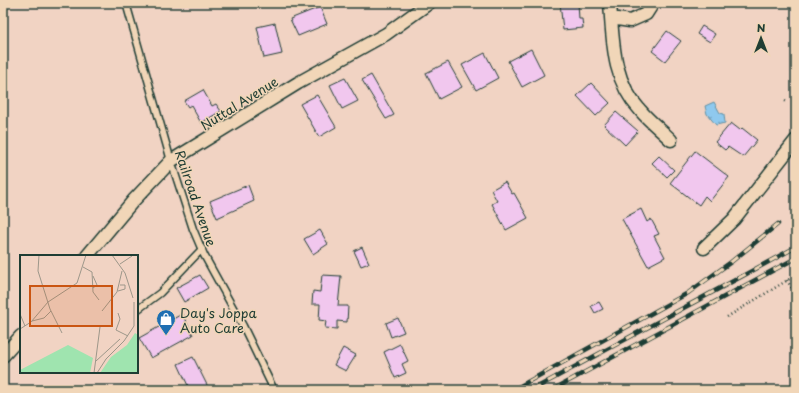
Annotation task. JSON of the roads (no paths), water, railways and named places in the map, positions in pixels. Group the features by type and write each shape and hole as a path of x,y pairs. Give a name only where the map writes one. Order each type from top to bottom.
{"street":[{"name":"Nuttal Avenue","path":"88,255 133,201 170,161 298,83 386,34 429,3"},
{"path":"610,3 615,64 624,87 639,109 671,140"},
{"path":"611,18 630,21 646,14 654,3"},
{"path":"704,248 734,219 796,140"},
{"path":"3,356 20,339"}],"lane":[{"name":"Railroad Avenue","path":"126,3 170,161 202,249 243,326 274,390"},
{"path":"138,309 160,293 202,249"}],"water":[{"path":"714,102 720,113 724,114 725,123 716,125 707,114 705,106"}],"railway":[{"path":"513,390 688,293 731,262 778,224"},
{"path":"532,390 796,247"},
{"path":"552,390 796,258"}],"place":[{"name":"Day's Joppa Auto Care","path":"166,336"}]}
